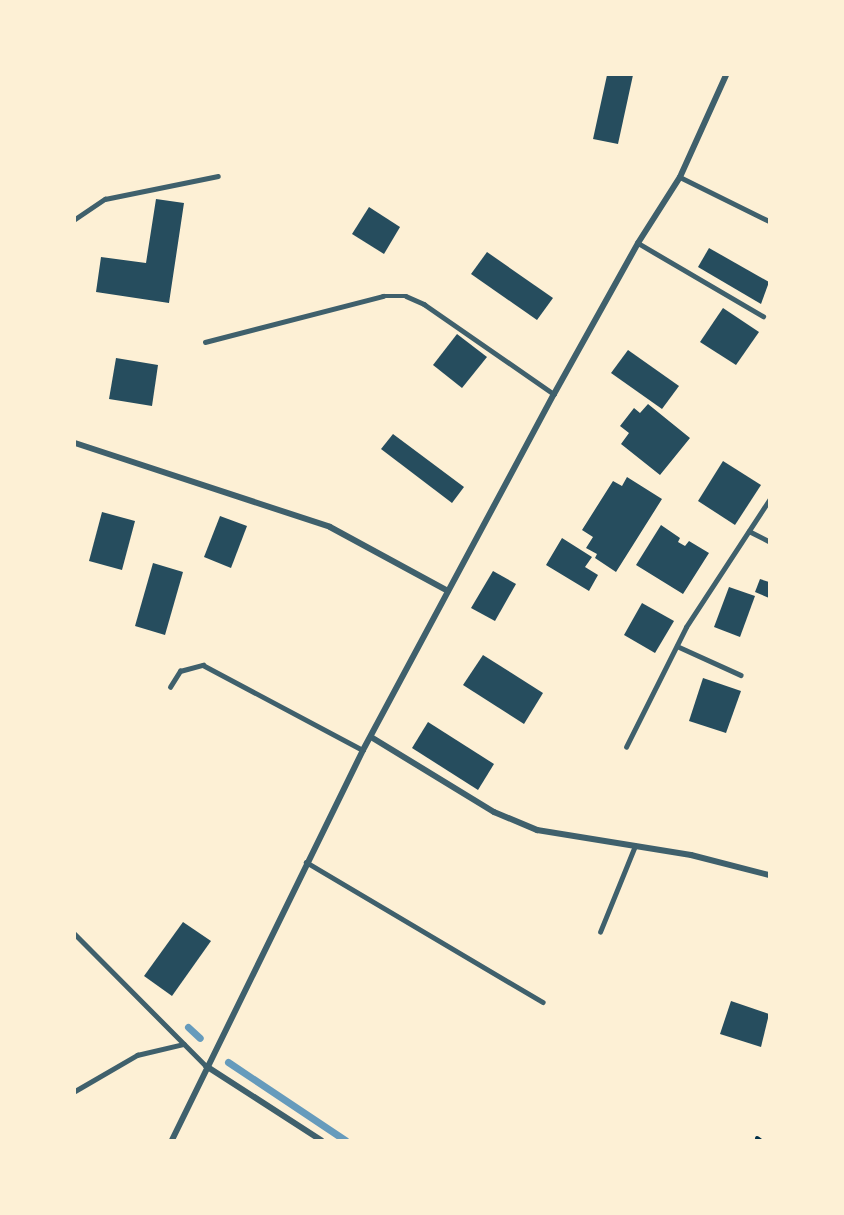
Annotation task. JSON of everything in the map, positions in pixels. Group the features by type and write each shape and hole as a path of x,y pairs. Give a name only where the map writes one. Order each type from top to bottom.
{"street":[{"path":"172,1140 206,1066 363,750 554,394 638,243 680,177 726,75"},
{"path":"75,443 330,527 448,591"},
{"path":"371,737 494,812 537,830 691,855 769,875"},
{"path":"206,1066 321,1140"}],"lane":[{"path":"75,219 105,199 218,176"},
{"path":"680,177 769,221"},
{"path":"638,243 763,316"},
{"path":"205,342 383,296 405,296 424,304 554,394"},
{"path":"627,747 677,646 769,500"},
{"path":"749,531 769,541"},
{"path":"677,646 741,675"},
{"path":"170,687 180,670 203,665 363,750"},
{"path":"600,932 635,846"},
{"path":"306,862 543,1002"},
{"path":"75,934 206,1066"},
{"path":"75,1091 137,1055 184,1044"}],"building":[{"path":"607,75 633,75 618,144 593,139"},
{"path":"156,199 184,203 169,303 96,292 101,257 146,263"},
{"path":"369,207 400,227 384,254 352,234"},
{"path":"709,248 769,282 761,304 698,267"},
{"path":"487,252 553,298 537,320 471,274"},
{"path":"723,308 759,332 736,365 700,342"},
{"path":"457,334 487,357 462,388 433,365"},
{"path":"628,350 679,386 662,409 611,373"},
{"path":"116,358 158,365 152,406 109,399"},
{"path":"648,404 690,438 660,475 621,444 629,433 620,426 634,408 640,413"},
{"path":"393,434 464,487 452,503 381,449"},
{"path":"723,461 761,485 735,525 698,501"},
{"path":"627,477 662,499 616,572 595,558 597,554 586,548 593,537 582,530 613,481 622,486"},
{"path":"102,512 135,521 122,570 89,561"},
{"path":"220,516 247,526 231,568 204,557"},
{"path":"661,525 680,538 678,542 685,546 689,541 709,553 683,594 636,565"},
{"path":"562,538 592,557 585,567 598,575 589,591 546,565"},
{"path":"153,563 183,572 165,635 135,626"},
{"path":"493,571 516,584 495,621 471,608"},
{"path":"760,579 769,582 769,598 755,592"},
{"path":"729,587 755,596 740,637 714,627"},
{"path":"642,603 674,621 655,653 624,635"},
{"path":"483,655 543,693 524,724 463,685"},
{"path":"703,678 741,691 726,733 689,721"},
{"path":"428,722 494,764 478,790 412,748"},
{"path":"183,922 211,941 172,996 144,976"},
{"path":"731,1001 769,1014 761,1047 720,1034"}],"waterway":[{"path":"188,1027 200,1038"},
{"path":"228,1062 345,1140"}]}
